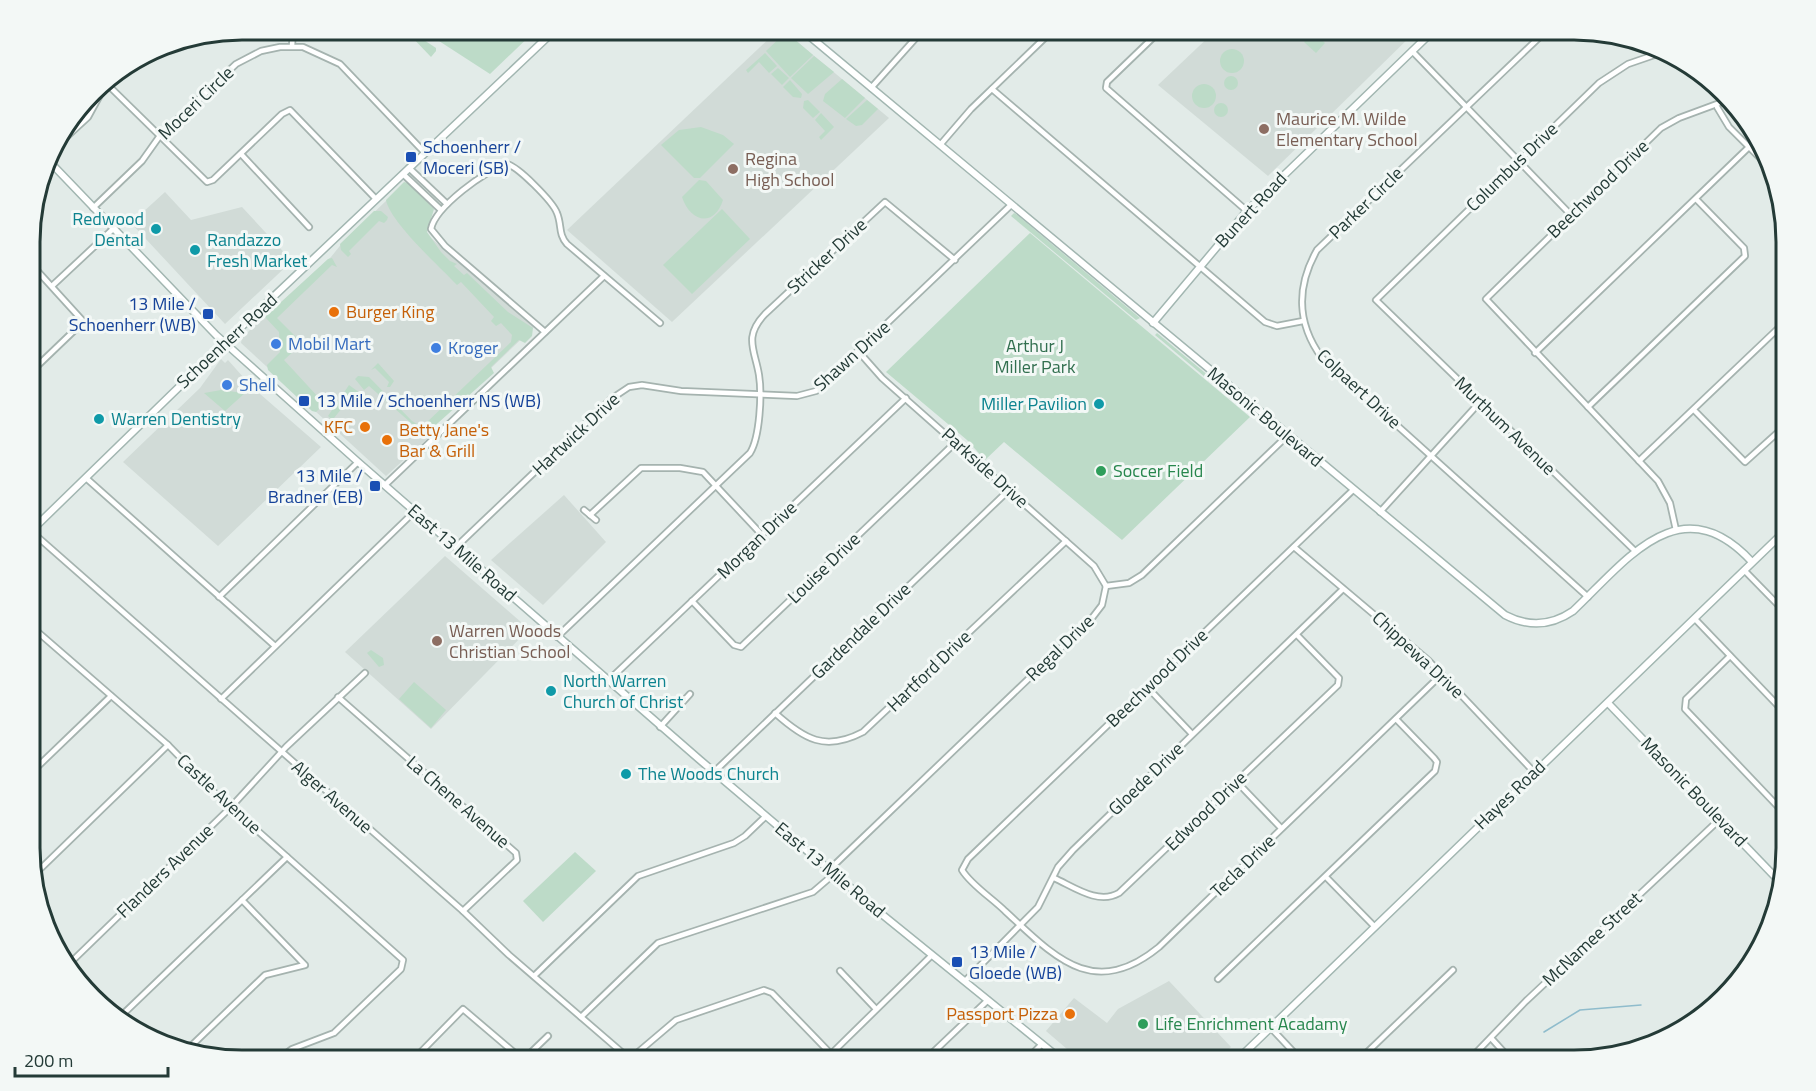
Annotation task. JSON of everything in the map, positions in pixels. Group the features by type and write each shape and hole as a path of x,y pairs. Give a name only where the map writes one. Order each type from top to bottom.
{"street":[{"path":"292,40 292,46"},
{"name":"Schoenherr Road","path":"40,523 224,342 544,40"},
{"name":"Masonic Boulevard","path":"814,40 1495,609 1513,619 1534,624 1553,621 1567,615 1635,551 1652,539 1676,531 1704,532 1717,536 1737,547 1752,562"},
{"path":"871,88 914,40"},
{"path":"940,145 992,89 1043,40"},
{"path":"1151,40 1106,86 1247,211"},
{"name":"Bunert Road","path":"1153,323 1247,211 1424,40"},
{"name":"Parker Circle","path":"1303,321 1302,288 1317,250 1537,40"},
{"name":"Moceri Circle","path":"93,208 142,161 159,137 240,62 269,48 292,46 316,51 340,64 425,153"},
{"path":"1412,51 1570,215"},
{"name":"Columbus Drive","path":"1377,300 1609,75 1628,64 1651,56"},
{"path":"112,89 159,137 204,180 209,182 282,114 290,110 376,199"},
{"path":"992,89 1198,267 1271,326 1303,321"},
{"name":"Beechwood Drive","path":"1535,353 1485,299 1661,128 1679,118 1720,104"},
{"path":"1717,107 1729,127 1755,153"},
{"path":"77,127 88,117 92,109"},
{"path":"1676,531 1666,495 1640,461 1535,353 1749,147"},
{"path":"240,154 309,227"},
{"path":"544,332 433,233 433,222 441,210 500,166 511,165 555,208 561,237 660,323"},
{"name":"East 13 Mile Road","path":"55,168 224,342 414,512 660,727 831,872 1050,1050"},
{"path":"410,168 447,204"},
{"path":"403,174 441,210"},
{"path":"1588,407 1746,253 1696,199"},
{"name":"Stricker Drive","path":"759,394 759,376 751,349 753,333 758,322 882,204 889,204 955,260"},
{"name":"Shawn Drive","path":"759,394 805,396 823,386 1011,206"},
{"path":"52,286 113,229"},
{"path":"40,273 81,318 80,325 40,363"},
{"path":"385,485 604,276"},
{"name":"Murthum Avenue","path":"1377,300 1635,551"},
{"name":"Colpaert Drive","path":"1303,321 1311,342 1322,358 1587,597"},
{"path":"1640,461 1775,331"},
{"name":"Parkside Drive","path":"859,352 906,398 957,441 1094,566 1106,586"},
{"name":"Hartwick Drive","path":"456,547 620,391 642,385 681,391 759,394"},
{"path":"558,637 717,486 754,446 759,394"},
{"name":"Morgan Drive","path":"608,681 906,398"},
{"path":"1380,512 1480,402"},
{"path":"1694,410 1745,462 1775,435"},
{"path":"1106,586 1129,584 1142,575 1287,436"},
{"name":"Louise Drive","path":"692,602 734,645 741,647 957,441"},
{"path":"219,597 358,462"},
{"path":"590,515 640,468 696,469 703,472 762,535"},
{"path":"86,478 275,646"},
{"name":"Gardendale Drive","path":"714,772 1009,490"},
{"name":"Beechwood Drive","path":"962,867 1353,490"},
{"path":"584,510 596,520"},
{"path":"221,699 414,512"},
{"name":"Alger Avenue","path":"40,538 620,1051"},
{"name":"Hayes Road","path":"1247,1050 1775,540"},
{"name":"Hartford Drive","path":"775,713 794,731 815,740 838,742 863,732 1066,541"},
{"name":"Chippewa Drive","path":"1294,547 1442,674 1534,772"},
{"path":"1744,570 1775,602"},
{"name":"Regal Drive","path":"581,1017 658,943 813,892 1092,618 1102,605 1106,586"},
{"name":"Gloede Drive","path":"964,981 1043,900 1058,867 1073,850 1343,588"},
{"path":"1695,620 1775,703"},
{"name":"Castle Avenue","path":"40,634 168,745 231,807 404,962 401,969 334,1032 291,1051"},
{"name":"Edwood Drive","path":"1054,878 1094,896 1114,896 1338,685 1339,678 1297,635"},
{"path":"1730,656 1686,699 1685,710 1775,804"},
{"name":"Flanders Avenue","path":"74,959 231,807 281,752 365,673"},
{"name":"Tecla Drive","path":"962,867 966,876 1050,953 1064,962 1091,970 1120,969 1142,959 1159,947 1442,674"},
{"path":"1148,688 1192,734"},
{"path":"660,727 690,694"},
{"path":"40,764 111,696"},
{"name":"La Chene Avenue","path":"338,697 516,853 517,860 463,911"},
{"name":"Masonic Boulevard","path":"1608,703 1773,875"},
{"path":"1218,979 1326,877 1437,766 1434,758 1396,718"},
{"path":"41,866 168,745"},
{"path":"1237,782 1281,828"},
{"path":"534,976 638,876 734,843 746,837 766,816"},
{"name":"McNamee Street","path":"1479,1050 1526,1001 1720,819"},
{"path":"125,1012 287,856"},
{"path":"1326,877 1375,927"},
{"path":"193,1045 266,975 305,965 242,900"},
{"path":"834,1051 932,955"},
{"path":"1369,1050 1453,970"},
{"path":"840,971 876,1009"},
{"path":"641,1051 676,1020 764,990 772,993 828,1051"},
{"path":"935,1050 988,1000"},
{"path":"422,1051 463,1009 512,1051"},
{"path":"1270,1028 1292,1050"},
{"path":"533,1051 548,1036"},
{"path":"1491,1038 1502,1050"},
{"path":"1036,1050 1042,1044"}],"shaded area":[{"name":"Regina High School","path":"767,40 795,40 889,118 672,322 567,230"},
{"name":"Maurice M. Wilde Elementary School","path":"1205,40 1407,40 1268,176 1158,85"},
{"path":"165,192 191,220 242,207 292,261 225,324 131,223"},
{"path":"387,200 534,327 424,432 429,437 386,476 241,343 242,338 252,328 331,257 343,242"},
{"path":"221,359 225,363 228,360 252,387 321,447 218,546 123,462 200,388"},
{"path":"564,495 606,542 543,605 491,560"},
{"name":"Warren Woods Christian School","path":"445,556 529,629 431,729 345,652"},
{"path":"1169,981 1231,1047 1228,1050 1069,1050 1046,1031 1074,998 1107,1023 1118,1009"}],"green space":[{"path":"415,40 424,40 436,48 431,57"},
{"path":"437,40 526,40 490,74"},
{"path":"778,40 795,40 813,55 790,77 766,51"},
{"path":"1322,40 1325,43 1316,53 1304,42"},
{"path":"1232,49 1237,50 1243,56 1243,66 1237,72 1232,73 1227,72 1221,66 1220,61 1221,56 1227,50"},
{"path":"765,53 777,66 769,73 759,62 748,73 746,70"},
{"path":"814,56 834,72 808,94 791,78"},
{"path":"778,68 789,78 782,85 771,74"},
{"path":"1228,76 1234,76 1238,83 1234,90 1228,90 1224,86 1224,80"},
{"path":"842,79 865,98 845,118 823,101 825,94"},
{"path":"790,80 802,94 801,98 793,97 783,87"},
{"path":"1204,84 1209,85 1215,91 1215,101 1209,107 1204,108 1199,107 1193,101 1192,96 1193,91 1199,85"},
{"path":"808,100 820,112 813,118 803,108 804,101"},
{"path":"867,100 878,109 862,125 856,126 846,119"},
{"path":"1218,103 1224,103 1228,110 1224,117 1218,117 1214,113 1214,107"},
{"path":"821,113 834,127 821,140 819,137 825,131 815,120"},
{"path":"701,127 723,135 734,144 700,178 694,178 661,145 679,130"},
{"path":"699,180 706,181 723,200 714,215 708,218 696,216 691,212 682,197"},
{"path":"404,182 408,183 434,209 427,232 441,252 508,312 533,328 532,336 525,343 519,340 491,367 494,373 429,431 431,434 427,437 369,386 364,390 355,379 358,376 369,377 412,421 417,424 426,423 511,342 512,335 501,323 496,326 491,321 494,317 461,282 457,285 396,220 386,200"},
{"path":"722,209 750,239 692,294 663,265"},
{"path":"374,211 381,211 388,217 387,220 384,223 379,221 349,251 351,254 348,257 341,250 340,244"},
{"path":"1014,213 1140,318 1136,320 1011,216"},
{"name":"Arthur J Miller Park","path":"1030,233 1250,417 1122,540 1004,442 985,460 967,440 886,372"},
{"path":"332,258 337,267 332,265 277,318 299,340 299,346 284,360 319,398 324,397 325,403 316,412 312,411 268,370 267,365 280,352 279,332 265,317 328,259"},
{"path":"1157,333 1256,415 1254,418 1155,335"},
{"path":"378,363 394,381 390,387 387,387 389,382 375,368 371,370"},
{"path":"349,385 360,393 356,397 351,397 334,418 338,425 328,416"},
{"path":"221,390 236,392 244,390 245,393 225,411 204,393"},
{"path":"371,650 383,658 384,665 379,667 367,653"},
{"path":"414,682 446,710 431,728 399,699"},
{"path":"575,852 596,871 543,922 523,901"}],"waterway":[{"path":"1544,1032 1580,1010 1641,1005"}],"place":[{"name":"Maurice M. Wilde Elementary School","path":"1264,129"},
{"name":"Schoenherr / Moceri (SB)","path":"411,157"},
{"name":"Regina High School","path":"733,169"},
{"name":"Redwood Dental","path":"156,229"},
{"name":"Randazzo Fresh Market","path":"195,250"},
{"name":"Burger King","path":"334,312"},
{"name":"13 Mile / Schoenherr (WB)","path":"208,314"},
{"name":"Mobil Mart","path":"276,344"},
{"name":"Kroger","path":"436,348"},
{"name":"Shell","path":"227,385"},
{"name":"13 Mile / Schoenherr NS (WB)","path":"304,401"},
{"name":"Miller Pavilion","path":"1099,404"},
{"name":"Warren Dentistry","path":"99,419"},
{"name":"KFC","path":"365,427"},
{"name":"Betty Jane's Bar & Grill","path":"387,440"},
{"name":"Soccer Field","path":"1101,471"},
{"name":"13 Mile / Bradner (EB)","path":"375,486"},
{"name":"Warren Woods Christian School","path":"437,641"},
{"name":"North Warren Church of Christ","path":"551,691"},
{"name":"The Woods Church","path":"626,774"},
{"name":"13 Mile / Gloede (WB)","path":"957,962"},
{"name":"Passport Pizza","path":"1070,1014"},
{"name":"Life Enrichment Acadamy","path":"1143,1024"}]}
